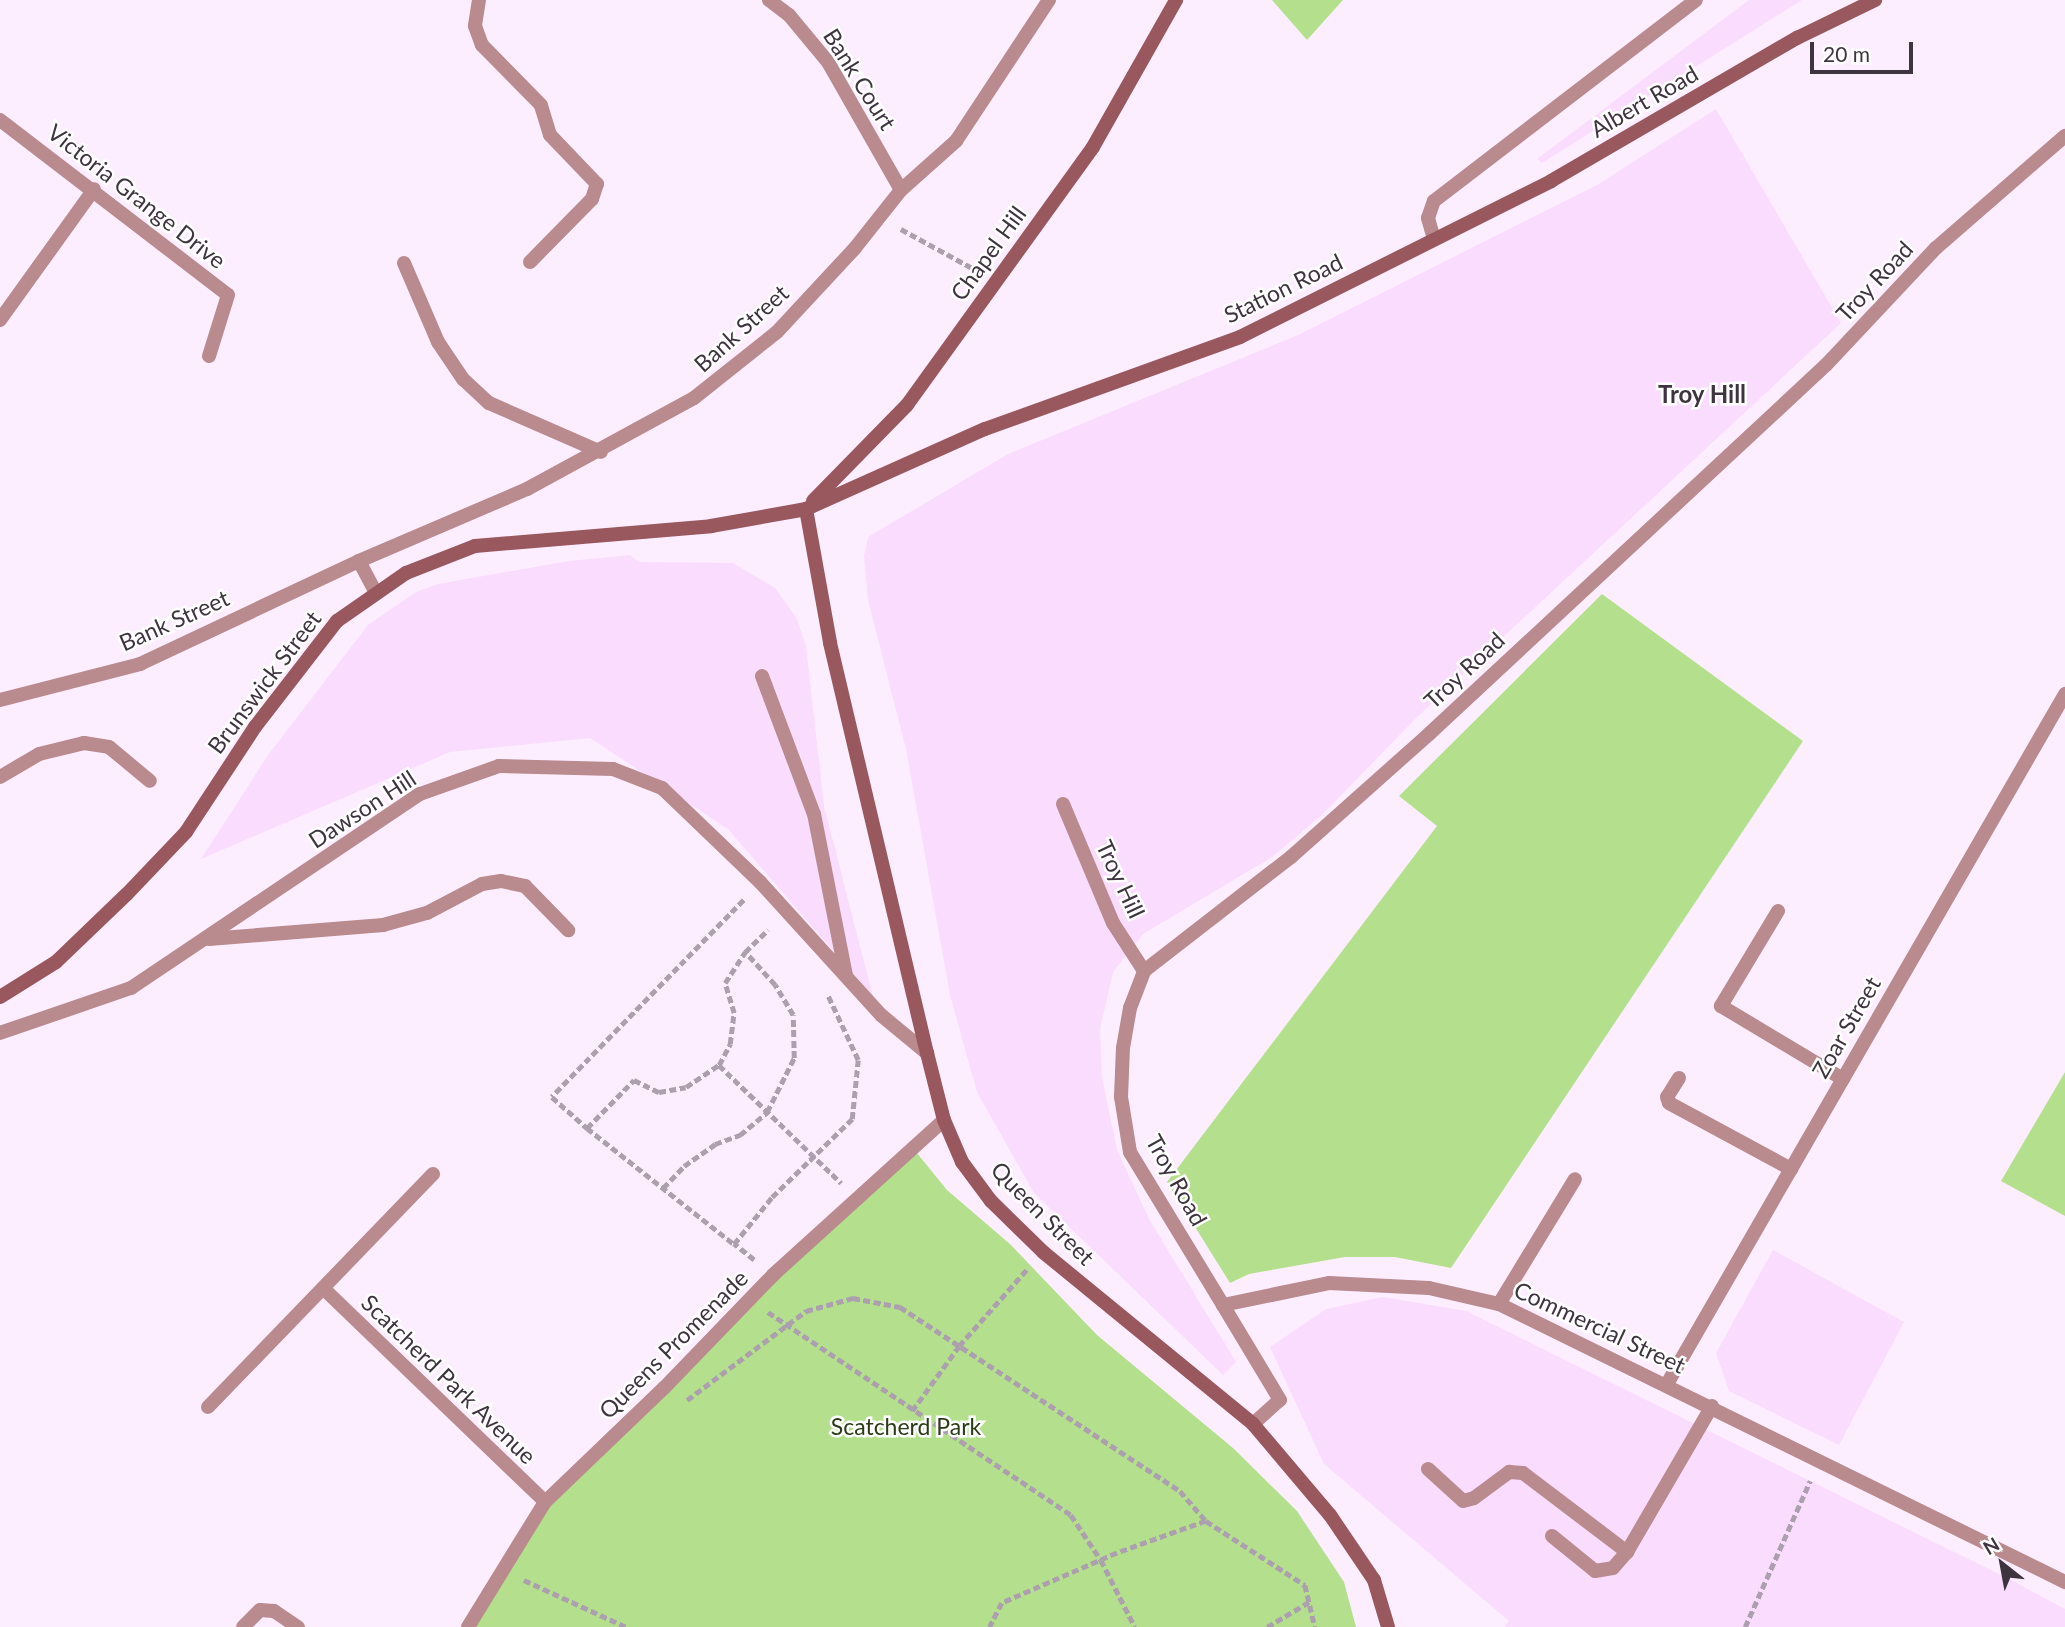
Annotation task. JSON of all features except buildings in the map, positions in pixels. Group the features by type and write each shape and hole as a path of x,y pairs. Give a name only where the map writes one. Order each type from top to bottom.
{"main road":[{"name":"Chapel Hill","path":"806,509 907,405 1093,147 1176,0"},
{"name":"Albert Road","path":"1434,239 1551,181 1797,38 1875,0"},
{"name":"Station Road","path":"806,509 985,429 1240,337 1434,239"},
{"name":"Brunswick Street","path":"0,997 56,962 186,832 305,658 337,621 375,590 439,557 475,546 711,526 806,509"},
{"name":"Queen Street","path":"806,509 830,643 927,1053 944,1120 962,1162 991,1200 1042,1252 1253,1424 1330,1515 1374,1580 1388,1627"}],"street":[{"path":"479,0 475,26 482,46 541,105 551,135 597,184 593,199 530,262"},
{"name":"Bank Court","path":"769,0 789,15 828,62 901,190"},
{"name":"Bank Street","path":"0,700 140,664 601,452 736,368 777,332 901,190 956,141 1049,0"},
{"path":"1434,239 1428,218 1434,201 1680,5 1696,0"},
{"name":"Victoria Grange Drive","path":"0,120 94,189 228,295 209,356"},
{"name":"Troy Road","path":"1223,1305 1130,1152 1121,1097 1123,1048 1129,1008 1144,971 1291,857 1429,734 1826,365 1936,248 2065,136"},
{"path":"0,320 94,189"},
{"path":"404,263 438,342 463,379 489,403 601,452"},
{"path":"359,561 375,590"},
{"path":"762,676 814,814 846,976"},
{"name":"Zoar Street","path":"1667,1384 2065,694"},
{"path":"0,777 39,754 84,743 109,747 150,781"},
{"name":"Dawson Hill","path":"0,1033 131,988 208,939 420,794 499,766 614,769 662,788 760,882 881,1015 927,1053"},
{"name":"Troy Hill","path":"1063,804 1114,923 1144,971"},
{"path":"208,939 383,925 427,913 482,884 501,881 525,886 568,930"},
{"path":"1778,911 1721,1006 1843,1079"},
{"path":"1679,1078 1667,1097 1669,1103 1791,1169"},
{"name":"Queens Promenade","path":"468,1627 501,1569 545,1502 664,1388 773,1275 944,1120"},
{"path":"208,1407 433,1174"},
{"path":"1499,1304 1575,1179"},
{"name":"Commercial Street","path":"1223,1305 1329,1283 1429,1288 1499,1304 1821,1459 2065,1582"},
{"name":"Scatcherd Park Avenue","path":"323,1288 545,1502"},
{"path":"1223,1305 1280,1400 1253,1424"},
{"path":"1552,1536 1595,1571 1606,1572 1627,1552 1712,1406"},
{"path":"1427,1469 1463,1501 1474,1498 1509,1472 1523,1473 1627,1552"},
{"path":"243,1627 260,1610 274,1611 298,1627"}],"path":[{"path":"880,217 995,281"},
{"path":"753,909 745,898 552,1097 587,1128 773,1275"},
{"path":"760,919 777,940"},
{"path":"587,1128 634,1080 659,1092 686,1087 719,1065 730,1044 734,1013 726,983 745,952 768,930"},
{"path":"663,1188 684,1166 715,1144 740,1135 767,1112 794,1058 793,1016 775,985 745,952"},
{"path":"734,1244 772,1197 852,1119 858,1060 825,989"},
{"path":"719,1065 857,1198"},
{"path":"912,1411 959,1346 1042,1252"},
{"path":"664,1388 689,1401 806,1311 853,1298 900,1307 1180,1491 1206,1521 1305,1585 1315,1627"},
{"path":"750,1299 912,1411 1071,1514 1101,1560 1135,1627"},
{"path":"1745,1627 1821,1459"},
{"path":"990,1627 1002,1602 1101,1560 1206,1521"},
{"path":"501,1569 626,1627"},
{"path":"1267,1627 1309,1602"}],"shaded area":[{"path":"1749,0 1802,0 1542,163 1537,159"},
{"path":"1716,109 1841,323 1415,719 1324,813 1272,857 1143,934 1113,972 1100,1029 1102,1077 1117,1150 1150,1221 1236,1362 1223,1375 1034,1193 977,1092 950,995 906,749 868,600 864,556 868,537 1008,454 1298,335 1597,185"},
{"path":"630,555 638,562 733,563 775,588 797,619 806,646 824,806 873,997 728,829 590,738 450,752 201,859 268,755 368,625 416,592 438,584 569,561"},
{"path":"1773,1250 1904,1322 1839,1445 1729,1391 1716,1353"},
{"path":"1383,1297 1466,1311 2015,1582 2065,1609 2065,1627 1504,1627 1509,1621 1324,1464 1270,1347 1326,1309"}],"green space":[{"path":"1272,0 1343,0 1307,40"},
{"path":"1602,594 1803,741 1451,1268 1395,1257 1345,1257 1249,1274 1230,1283 1167,1182 1437,826 1399,796"},
{"path":"2065,1072 2065,1216 2001,1181"},
{"name":"Scatcherd Park","path":"912,1147 947,1190 1010,1244 1097,1335 1233,1448 1297,1511 1344,1582 1356,1627 468,1627 545,1502"}],"district":[{"name":"Troy Hill","path":"1702,394"}]}
